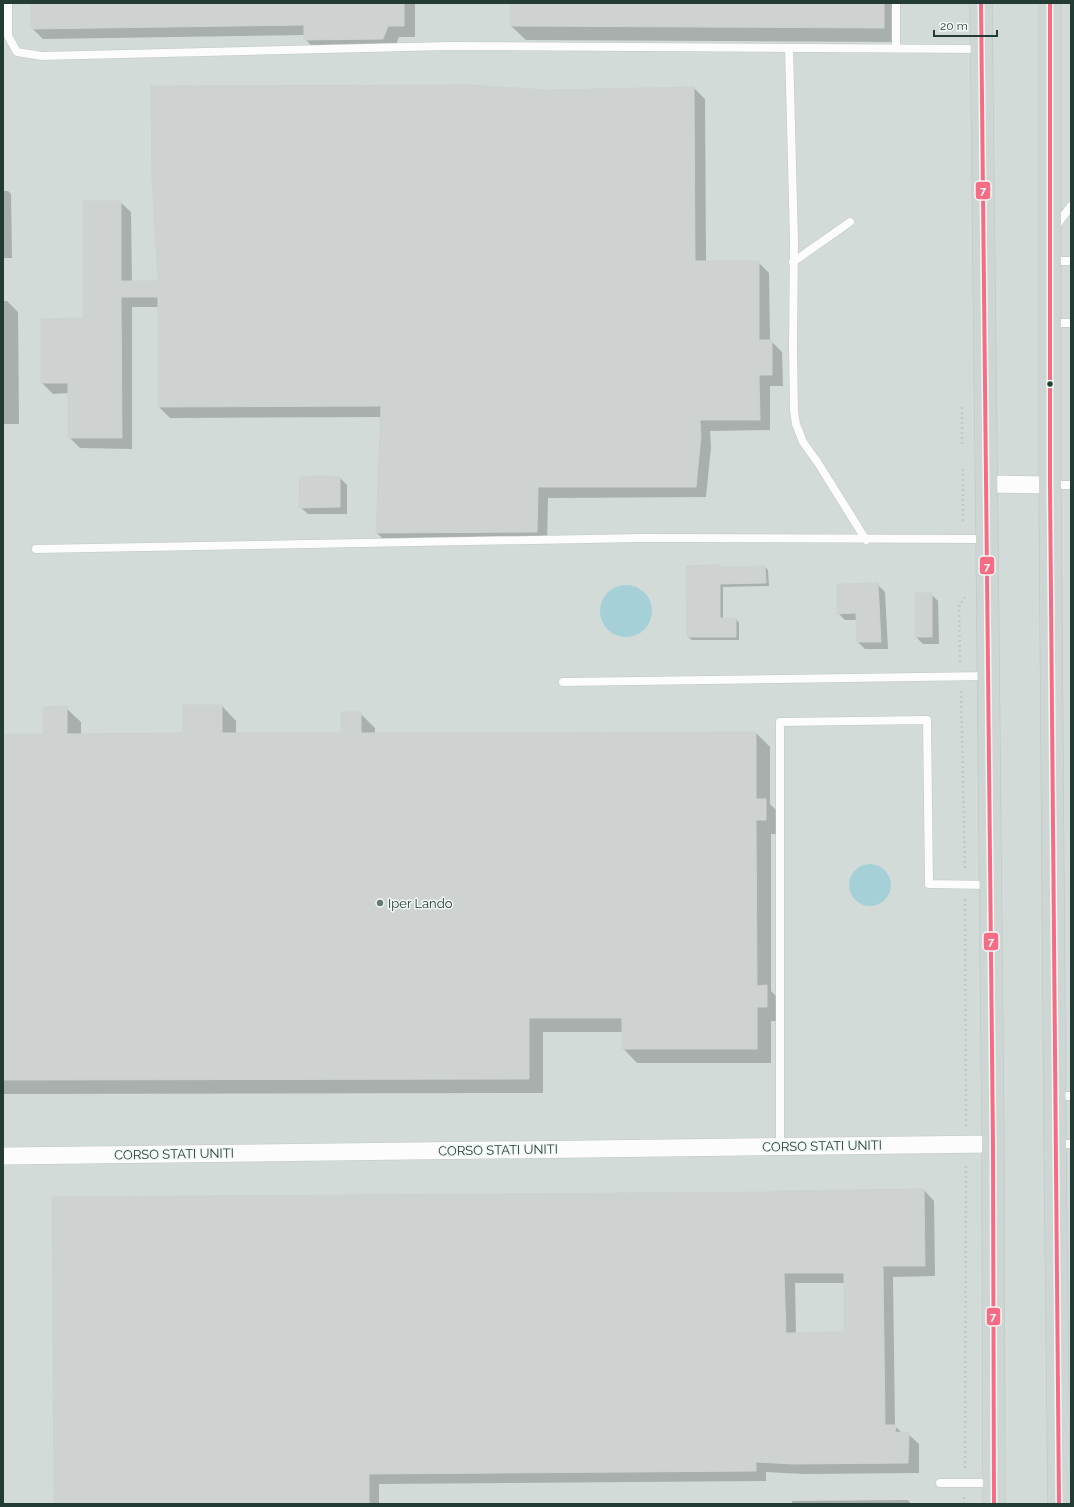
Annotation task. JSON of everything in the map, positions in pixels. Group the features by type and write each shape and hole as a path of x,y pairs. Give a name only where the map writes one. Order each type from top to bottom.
{"main road":[{"path":"981,3 980,49 988,539 994,1494"},
{"path":"1050,3 1050,234 1060,261 1061,323 1060,485 1063,1144 1059,1504"}],"street":[{"path":"987,484 1060,485"},
{"name":"CORSO STATI UNITI","path":"3,1156 993,1144"}],"lane":[{"path":"8,3 8,36 17,52 42,56 448,46 980,49"},
{"path":"896,3 896,48"},
{"path":"789,48 793,262 792,350 794,411 796,424 803,442 818,463 866,540"},
{"path":"1050,234 1071,206"},
{"path":"793,262 850,222"},
{"path":"36,549 640,538 866,540 988,539"},
{"path":"563,682 988,676"},
{"path":"780,1147 780,722 927,720 929,884 990,885"},
{"path":"940,1483 994,1494"}],"path":[{"path":"963,465 963,540"},
{"path":"960,657 959,606 967,593"},
{"path":"961,694 965,870"},
{"path":"966,900 966,1128"},
{"path":"965,1467 966,1165"}],"shaded area":[{"path":"3,3 1071,3 1071,1504 3,1504"}],"water":[{"path":"626,585 636,587 644,593 650,601 652,611 650,621 644,629 636,635 626,637 616,635 608,629 602,621 600,611 602,601 608,593 616,587"},
{"path":"866,864 874,864 882,867 888,873 891,885 888,897 882,903 874,906 866,906 858,903 852,897 849,889 849,881 852,873 858,867"}],"building":[{"path":"31,3 404,3 404,26 388,26 383,39 304,40 304,25 31,29"},
{"path":"510,3 884,3 884,28 510,26"},
{"path":"471,85 546,90 694,87 695,261 759,261 759,340 772,340 772,375 759,375 760,420 700,420 701,436 696,487 538,487 537,532 376,533 381,406 158,407 158,297 121,297 122,438 68,438 68,383 41,383 41,319 83,318 83,201 121,201 121,281 158,281 152,179 151,86"},
{"path":"300,477 340,477 340,507 299,508"},
{"path":"720,565 720,567 765,566 766,583 720,584 720,618 736,618 736,637 687,637 686,566"},
{"path":"878,583 881,642 857,642 856,613 837,614 837,584"},
{"path":"915,593 932,593 932,637 915,637"},
{"name":"Iper Lando","path":"183,705 222,705 222,733 341,733 341,712 361,712 361,733 756,732 756,799 766,799 766,820 756,820 757,986 767,985 767,1007 757,1007 757,1049 622,1049 622,1018 529,1018 529,1079 3,1080 3,734 43,734 43,707 67,706 67,734 183,733"},
{"path":"924,1189 925,1266 883,1266 885,1425 896,1425 895,1432 909,1433 908,1463 793,1464 756,1462 756,1471 369,1474 369,1504 54,1504 52,1197","holes":["784,1273 844,1273 844,1332 786,1333"]}],"transit line":[{"name":"7","path":"981,3 993,1144 994,1504"},
{"name":"7","path":"1050,3 1050,485 1059,1504"}],"place":[{"name":"Iper Lando","path":"380,903"}]}
